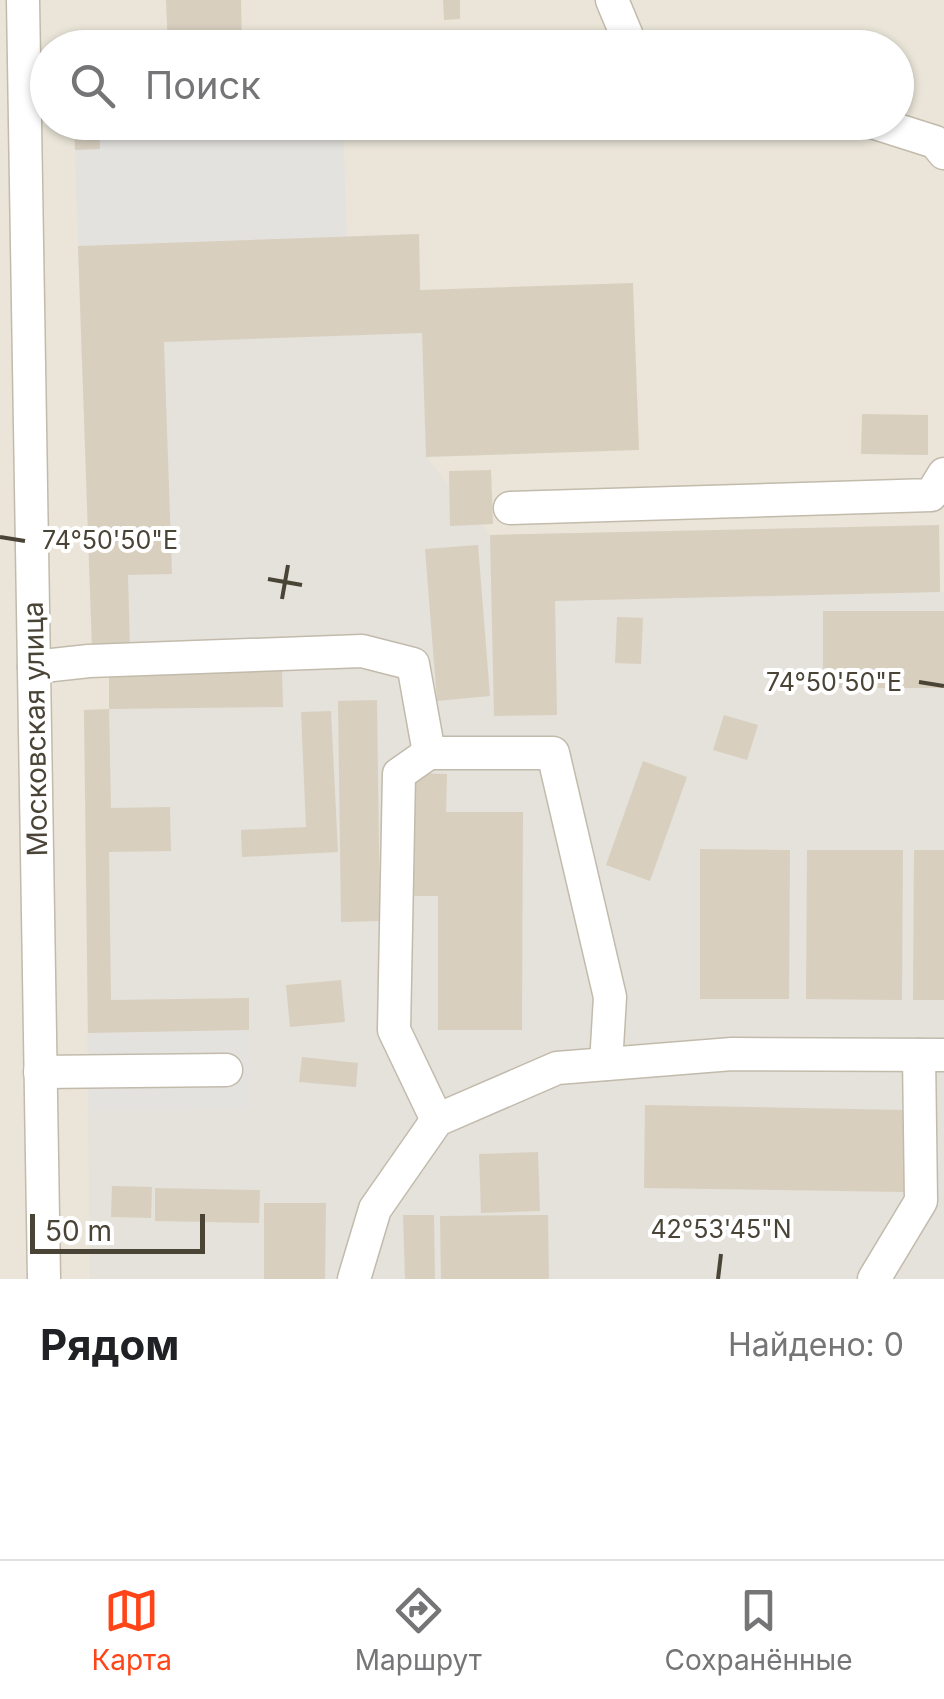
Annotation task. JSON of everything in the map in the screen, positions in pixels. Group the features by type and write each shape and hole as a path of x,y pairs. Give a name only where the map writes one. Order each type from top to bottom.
{"street":[{"name":"Московская улица","path":"23,0 44,1279"},
{"path":"612,0 624,30"},
{"path":"914,135 935,142 944,154"},
{"path":"510,508 931,494 944,474"},
{"path":"34,667 88,661 362,651 413,664 429,753"},
{"path":"437,1120 394,1030 400,774 429,753 554,753 610,996 606,1064"},
{"path":"354,1279 375,1209 437,1120 557,1068 732,1054 932,1055 920,1201 874,1279"},
{"path":"40,1072 226,1070"}],"shaded area":[{"path":"0,0 944,0 944,1279 0,1279"},
{"path":"75,140 344,140 347,236 78,246"},
{"path":"419,234 426,457 490,535 939,525 940,592 944,592 944,1279 90,1279 84,710 109,709 109,672 92,649 78,246"},
{"path":"249,1030 250,1109 89,1111 88,1033"}],"building":[{"path":"166,0 241,0 242,30 167,30"},
{"path":"443,0 460,0 460,19 444,20"},
{"path":"75,140 100,140 100,149 75,150"},
{"path":"419,234 420,290 633,283 639,450 426,457 422,333 164,342 172,574 128,575 130,648 92,649 78,246"},
{"path":"862,414 928,415 928,455 861,454"},
{"path":"491,470 493,524 450,526 449,471"},
{"path":"939,525 940,592 555,601 557,715 494,716 490,535"},
{"path":"478,545 490,696 437,701 425,549"},
{"path":"823,611 944,611 944,688 823,688"},
{"path":"617,617 643,618 641,664 615,663"},
{"path":"282,670 283,707 109,709 109,672"},
{"path":"377,700 380,921 341,922 338,701"},
{"path":"109,709 111,808 170,807 171,851 109,852 111,1000 249,998 249,1030 88,1033 84,710"},
{"path":"331,711 338,852 242,857 241,830 306,827 301,712"},
{"path":"724,715 758,725 747,760 713,750"},
{"path":"643,761 687,777 650,881 606,865"},
{"path":"408,773 447,774 446,812 523,812 522,1030 438,1030 438,896 408,896"},
{"path":"700,849 790,850 789,999 700,999"},
{"path":"807,850 903,850 902,1000 806,999"},
{"path":"914,850 944,850 944,1000 913,1000"},
{"path":"341,980 345,1022 290,1027 286,985"},
{"path":"302,1057 358,1063 356,1087 299,1082"},
{"path":"645,1105 906,1110 904,1192 644,1188"},
{"path":"538,1152 540,1211 481,1213 479,1154"},
{"path":"112,1186 152,1187 151,1218 111,1217"},
{"path":"155,1188 260,1190 259,1223 155,1221"},
{"path":"264,1203 326,1203 325,1279 264,1279"},
{"path":"403,1215 434,1215 435,1279 405,1279"},
{"path":"548,1215 549,1279 441,1279 440,1216"}]}
